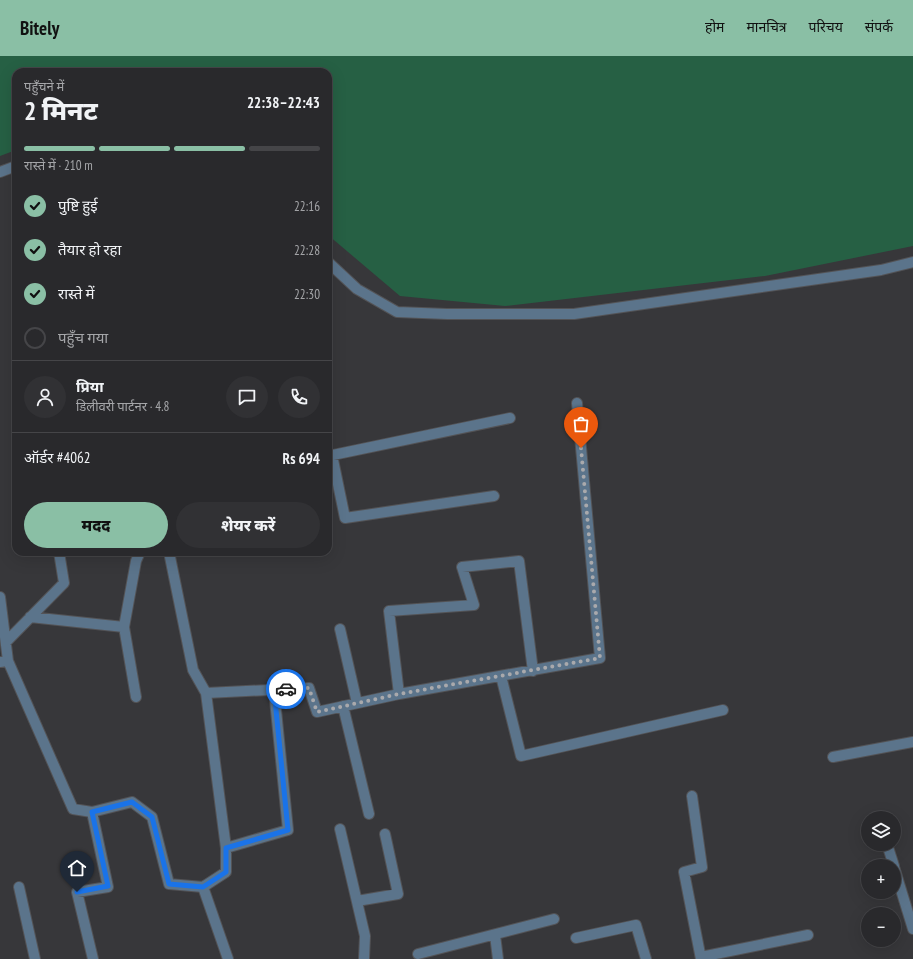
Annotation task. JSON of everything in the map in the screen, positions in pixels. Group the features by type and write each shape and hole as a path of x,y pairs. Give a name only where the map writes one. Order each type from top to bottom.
{"street":[{"path":"0,172 12,168"},
{"path":"332,266 357,289 397,312 463,314 574,314 882,270 913,262"},
{"path":"206,693 309,688 317,712 399,694 600,658 577,402"},
{"path":"332,456 510,418"},
{"path":"332,464 345,518 494,496"},
{"path":"6,642 64,583 60,556"},
{"path":"136,697 124,627 138,556"},
{"path":"0,597 6,642 4,662 73,809 92,812 132,802 152,817 169,884 203,887 226,872 226,848 206,693 193,670 169,556"},
{"path":"399,694 389,611 474,604 462,567 519,561 533,671"},
{"path":"30,618 124,627"},
{"path":"340,628 357,703"},
{"path":"501,676 521,756 723,710"},
{"path":"226,848 288,830 274,690"},
{"path":"343,706 369,814"},
{"path":"833,757 913,742"},
{"path":"692,796 702,866 684,872 701,958 808,935"},
{"path":"92,812 108,886 77,892 93,959"},
{"path":"340,829 365,936 364,959"},
{"path":"357,901 398,894 385,834"},
{"path":"19,886 35,959"},
{"path":"203,887 228,959"},
{"path":"901,889 913,929"},
{"path":"418,954 554,919"},
{"path":"576,938 636,925 646,959"},
{"path":"495,935 498,959"}],"green space":[{"path":"0,56 913,56 913,246 765,276 505,306 400,296 332,238 332,68 12,68 12,152 0,156"}],"way so far":[{"path":"286,689 309,688 317,712 399,694 600,658 581,448"}],"route":[{"path":"77,892 108,886 92,812 132,802 152,817 169,884 203,887 226,872 226,848 288,830 274,690 286,689"}]}
